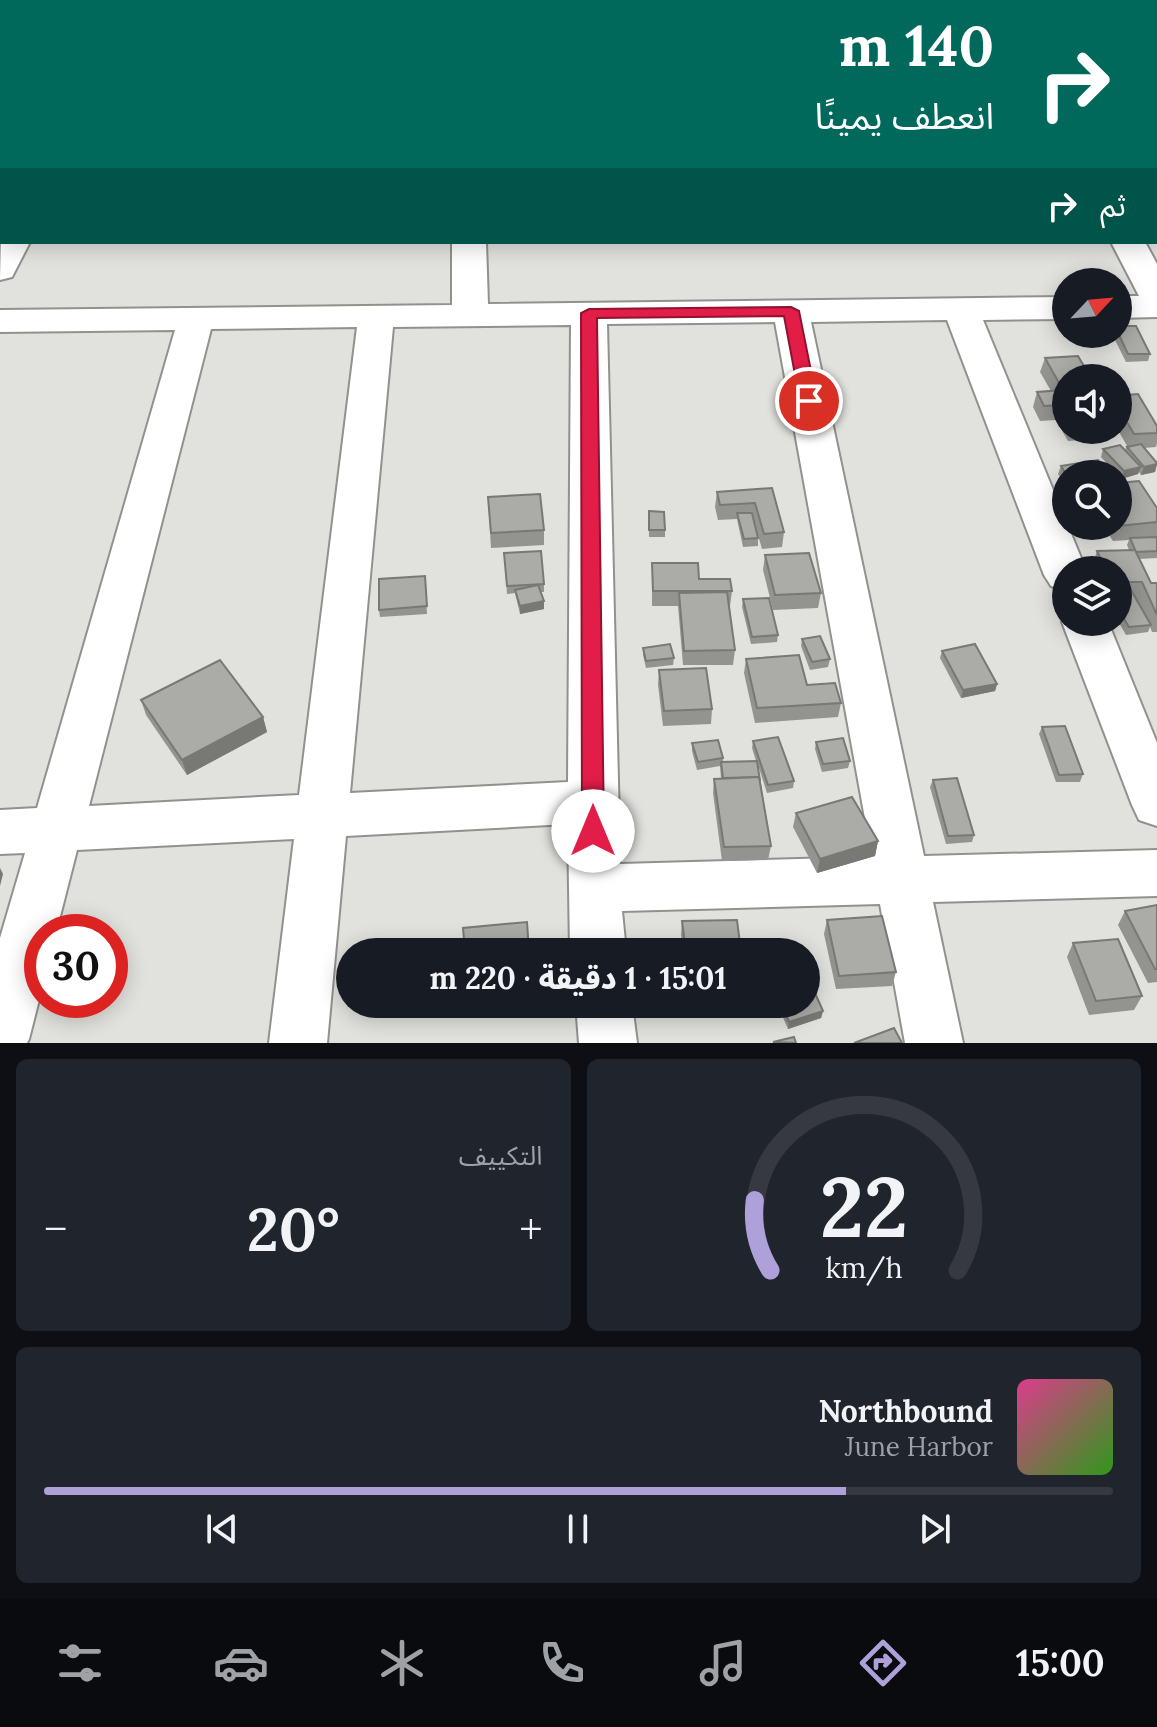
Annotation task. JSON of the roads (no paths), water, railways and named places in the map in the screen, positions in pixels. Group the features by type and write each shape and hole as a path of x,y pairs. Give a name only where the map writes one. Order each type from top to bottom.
{"street":[{"path":"0,270 12,244"},
{"path":"469,244 470,315"},
{"path":"1129,244 1157,296"},
{"path":"1132,307 1157,306"},
{"path":"0,321 1052,308"},
{"path":"961,309 1058,556"},
{"path":"791,311 934,1043"},
{"path":"589,313 594,888 597,938"},
{"path":"298,1043 376,316"},
{"path":"0,1039 196,318"},
{"path":"1091,636 1157,805"},
{"path":"0,832 593,802"},
{"path":"594,888 1157,873"},
{"path":"605,1018 608,1043"}]}
